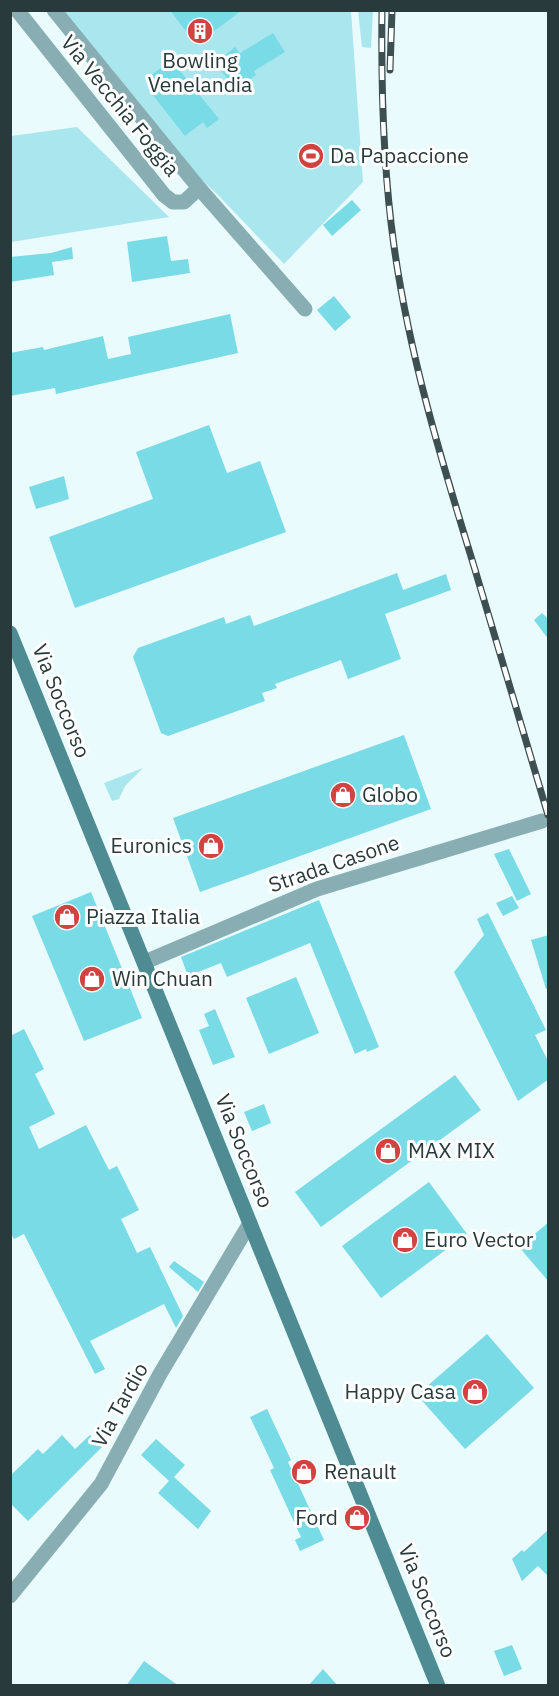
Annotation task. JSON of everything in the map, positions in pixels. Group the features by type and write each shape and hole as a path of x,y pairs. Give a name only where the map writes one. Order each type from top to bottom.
{"main road":[{"name":"Via Soccorso","path":"10,633 438,1686"}],"street":[{"name":"Via Vecchia Foggia","path":"17,10 164,195 173,202 183,202 199,188"},
{"name":"Via Vecchia Foggia","path":"54,10 199,188 305,309"},
{"name":"Strada Casone","path":"144,962 317,889 542,820"},
{"name":"Via Tardio","path":"10,1596 101,1484 160,1374 250,1222"}],"shaded area":[{"name":"Da Papaccione","path":"62,11 351,11 363,182 284,264 196,175"},
{"path":"358,11 373,11 371,48 362,47"},
{"path":"77,127 169,217 11,242 11,136"},
{"path":"143,768 125,786 119,799 112,801 104,783"}],"building":[{"name":"Bowling Venelandia","path":"170,10 242,10 196,45"},
{"path":"273,33 285,52 254,71 256,75 236,90 215,63 235,47 240,53"},
{"path":"171,60 219,119 207,128 203,122 185,136 152,94 160,88 150,76"},
{"path":"352,200 361,210 332,236 323,225"},
{"path":"167,236 171,261 188,259 190,273 132,282 127,242"},
{"path":"72,247 73,259 52,262 54,275 10,282 10,257 51,253"},
{"path":"334,296 351,317 335,331 317,310"},
{"path":"230,314 238,353 56,394 55,388 10,396 10,353 43,347 44,350 103,336 108,359 131,354 128,337"},
{"path":"209,425 227,473 260,461 286,532 75,608 49,537 153,499 136,452"},
{"path":"64,476 69,499 36,509 29,487"},
{"path":"397,573 403,590 446,574 451,590 385,614 401,659 348,679 341,660 275,684 277,688 262,693 265,701 168,736 161,733 133,657 138,648 224,617 226,624 250,615 254,626"},
{"path":"542,613 549,620 549,640 534,620"},
{"path":"404,735 431,809 200,892 173,818"},
{"path":"509,849 531,894 517,901 494,854"},
{"name":"Win Chuan","path":"91,892 142,1018 84,1041 32,916"},
{"path":"512,896 519,908 503,916 496,903"},
{"path":"319,900 379,1047 367,1052 366,1049 355,1054 310,943 227,977 221,963 188,976 181,957"},
{"path":"488,913 546,1030 535,1035 549,1063 549,1079 518,1101 454,972 484,935 477,919"},
{"path":"549,935 549,989 546,989 531,940"},
{"path":"296,977 319,1033 269,1054 246,998"},
{"path":"215,1009 235,1057 213,1065 199,1030 209,1026 204,1014"},
{"path":"24,1029 44,1069 35,1074 55,1114 29,1127 39,1149 86,1125 109,1170 117,1166 139,1210 121,1219 137,1253 150,1247 183,1316 176,1328 164,1304 90,1341 105,1369 95,1374 24,1234 14,1239 10,1232 10,1036"},
{"name":"MAX MIX","path":"455,1075 481,1110 321,1227 295,1192"},
{"path":"264,1104 271,1123 252,1131 244,1112"},
{"name":"Euro Vector","path":"429,1182 467,1234 381,1298 342,1246"},
{"path":"549,1222 549,1282 519,1247"},
{"path":"174,1261 204,1282 198,1292 169,1267"},
{"name":"Happy Casa","path":"487,1334 534,1388 465,1449 417,1395"},
{"path":"267,1409 291,1460 288,1462 324,1540 300,1551 295,1540 301,1537 270,1470 274,1468 250,1417"},
{"path":"62,1435 75,1449 90,1435 102,1447 28,1521 10,1503 10,1476 38,1449 43,1454"},
{"path":"156,1439 185,1465 174,1477 211,1511 198,1529 158,1493 169,1481 141,1455"},
{"path":"549,1529 549,1577 538,1566 522,1581 512,1559 522,1550 524,1552"},
{"path":"512,1645 522,1669 504,1676 494,1651"},
{"path":"144,1661 179,1686 126,1686"},
{"path":"323,1669 338,1686 308,1686"}],"railway":[{"path":"382,10 382,99 387,187 400,286 408,326 438,445 548,815"},
{"path":"390,70 392,10"}],"place":[{"name":"Bowling Venelandia","path":"200,31"},
{"name":"Da Papaccione","path":"311,156"},
{"name":"Globo","path":"343,795"},
{"name":"Euronics","path":"211,846"},
{"name":"Piazza Italia","path":"67,917"},
{"name":"Win Chuan","path":"92,979"},
{"name":"MAX MIX","path":"388,1151"},
{"name":"Euro Vector","path":"405,1240"},
{"name":"Happy Casa","path":"475,1392"},
{"name":"Renault","path":"304,1472"},
{"name":"Ford","path":"357,1518"}]}
